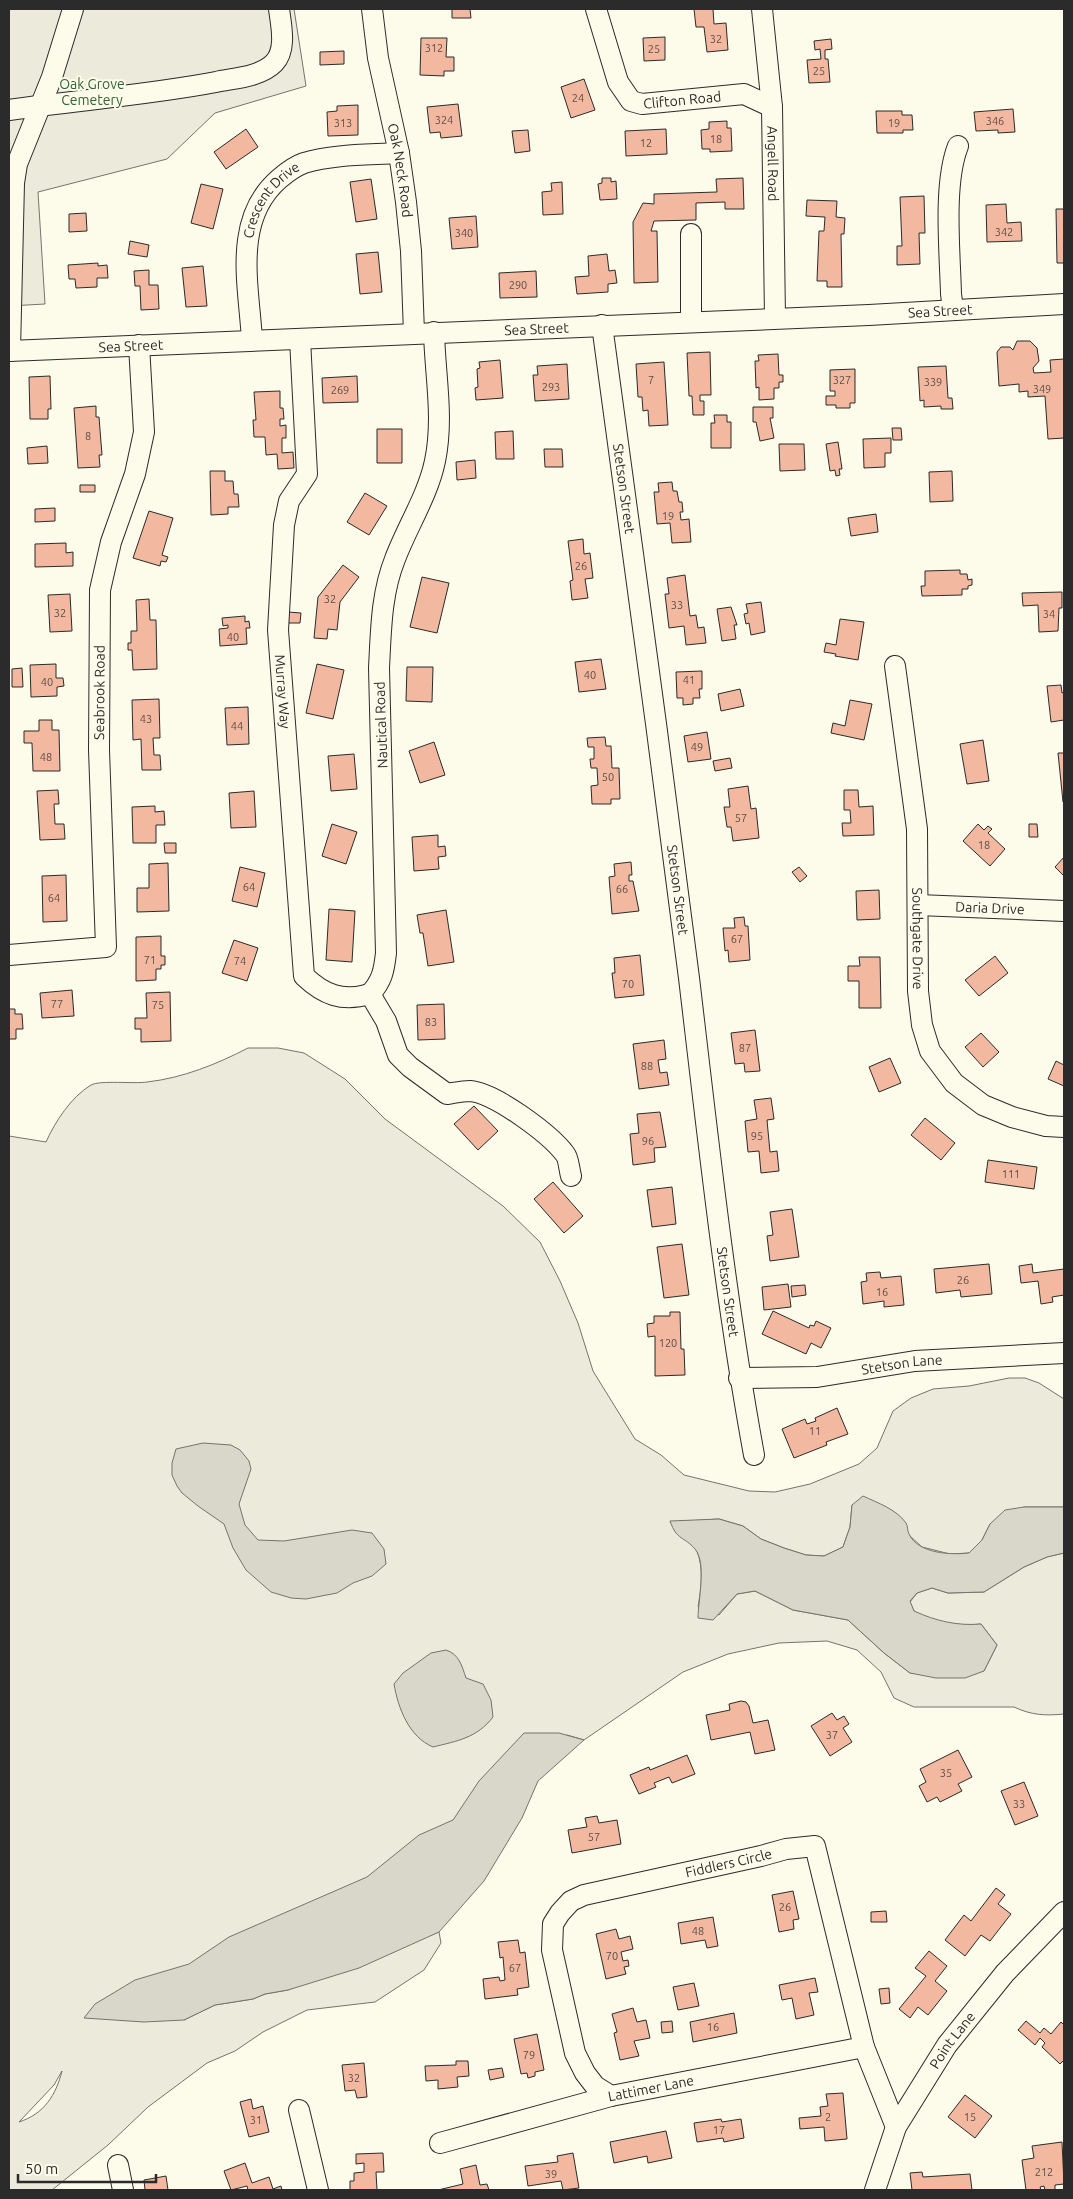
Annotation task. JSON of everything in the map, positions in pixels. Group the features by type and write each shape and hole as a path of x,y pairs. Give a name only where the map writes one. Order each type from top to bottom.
{"street":[{"path":"10,351 11,177 52,77 73,9"},
{"path":"9,110 181,88 263,71 275,63 281,53 282,36 279,9"},
{"name":"Oak Neck Road","path":"372,9 378,58 399,152 411,251 414,333"},
{"name":"Clifton Road","path":"596,9 618,82 631,101 642,104 744,94 772,107"},
{"name":"Angell Road","path":"762,9 772,107 775,318"},
{"path":"953,309 951,294 950,182 952,162 958,146"},
{"name":"Crescent Drive","path":"252,340 247,244 252,217 268,190 285,174 301,164 318,160 399,152"},
{"path":"691,234 691,322"},
{"name":"Sea Street","path":"10,351 1064,304"},
{"name":"Stetson Street","path":"602,325 740,1378 754,1455"},
{"name":"Nautical Road","path":"370,994 384,975 386,953 379,668 381,627 386,588 394,560 426,487 437,450 440,415 434,332"},
{"name":"Murray Way","path":"300,339 307,474 289,501 284,525 278,630 304,976 324,993 352,998 370,994"},
{"name":"Seabrook Road","path":"9,956 106,948 99,759 100,590 111,542 138,461 144,432 139,345"},
{"name":"Southgate Drive","path":"895,666 916,829 918,991 922,1025 930,1051 954,1083 984,1105 1012,1117 1046,1126 1064,1127"},
{"name":"Daria Drive","path":"918,905 1064,911"},
{"path":"370,994 386,1021 398,1055 410,1067 447,1094 470,1091 505,1105 532,1124 567,1155 571,1176"},
{"name":"Stetson Lane","path":"740,1378 817,1377 914,1361 1064,1353"},
{"name":"Fiddlers Circle","path":"611,2096 595,2086 585,2073 575,2053 552,1950 553,1924 560,1913 571,1901 584,1895 786,1849 815,1846 864,2047 896,2127"},
{"name":"Point Lane","path":"875,2190 896,2127 947,2045 1005,1973 1064,1912"},
{"name":"Lattimer Lane","path":"440,2143 611,2096 864,2047"},
{"path":"299,2110 318,2190"},
{"path":"118,2165 123,2190"}],"green space":[{"name":"Oak Grove Cemetery","path":"9,9 294,9 306,86 215,113 167,159 38,192 45,304 9,306"},
{"path":"248,1048 278,1048 304,1053 345,1079 385,1119 503,1206 540,1242 560,1281 578,1323 593,1371 635,1439 661,1455 684,1475 749,1491 775,1492 810,1484 859,1464 877,1448 893,1411 911,1398 933,1389 969,1386 1009,1378 1025,1378 1039,1383 1064,1399 1064,1507 1024,1507 990,1524 982,1540 969,1553 950,1554 922,1547 909,1535 852,1505 850,1527 843,1547 824,1556 806,1555 784,1548 761,1539 743,1526 719,1519 670,1522 689,1540 697,1551 701,1572 698,1607 719,1615 737,1594 755,1591 793,1610 848,1620 884,1653 910,1673 984,1671 997,1645 981,1624 956,1625 938,1622 915,1612 910,1602 917,1593 932,1588 948,1593 984,1592 1024,1567 1047,1557 1064,1553 1064,1714 1038,1714 1014,1707 914,1707 894,1698 881,1672 857,1650 827,1641 779,1643 728,1654 683,1672 584,1740 567,1735 475,1816 184,2020 215,2005 253,1999 265,1994 288,1990 439,1932 441,1943 424,1970 375,2002 307,2010 263,2032 235,2051 207,2063 148,2107 108,2145 52,2190 9,2190 9,1136 46,1142 64,1110 91,1085 160,1080 199,1070","holes":["62,2071 48,2103 35,2114 19,2122 54,2085"]}],"shaded area":[{"path":"203,1443 231,1445 240,1450 249,1461 251,1469 239,1504 245,1525 258,1540 284,1541 352,1530 372,1533 384,1549 386,1564 372,1576 353,1583 337,1593 306,1599 291,1598 271,1592 246,1570 233,1548 224,1524 198,1506 182,1493 177,1486 172,1475 172,1463 176,1449"},
{"path":"863,1496 886,1507 902,1518 913,1541 920,1546 936,1552 954,1554 969,1553 982,1540 990,1524 1005,1510 1024,1507 1064,1507 1064,1553 1047,1557 1024,1567 984,1592 948,1593 932,1588 917,1593 910,1601 914,1611 930,1618 955,1623 981,1624 997,1645 984,1671 965,1678 936,1678 910,1673 884,1653 848,1620 793,1610 755,1591 737,1594 713,1620 698,1618 701,1582 699,1555 691,1545 675,1532 670,1521 719,1519 743,1526 761,1539 784,1548 806,1555 824,1556 843,1547 850,1527 852,1505"},
{"path":"446,1650 457,1657 466,1678 483,1684 491,1700 493,1717 480,1730 466,1738 433,1747 417,1736 406,1721 398,1703 394,1684 403,1673 431,1653"},
{"path":"524,1733 559,1733 584,1740 538,1781 522,1818 484,1881 439,1932 359,1968 253,1999 215,2005 184,2020 144,2022 84,2018 95,2004 135,1980 189,1964 229,1937 367,1877 419,1835 453,1820 479,1781"}],"building":[{"path":"452,9 470,9 471,18 452,18"},
{"path":"694,9 713,9 714,24 726,23 728,50 707,52 704,27 696,27"},
{"path":"665,37 665,60 644,61 643,38"},
{"path":"421,38 447,38 446,57 454,57 454,71 444,71 444,76 420,75"},
{"path":"831,39 832,49 825,50 825,59 828,59 830,82 809,83 807,60 821,59 820,49 815,50 814,41"},
{"path":"344,51 344,64 320,65 320,52"},
{"path":"584,79 595,110 571,118 561,87"},
{"path":"458,104 462,136 441,138 440,132 430,133 427,107"},
{"path":"358,105 358,135 328,136 327,112 337,111 337,106"},
{"path":"1013,109 1015,132 998,133 998,130 976,131 974,112"},
{"path":"876,111 902,111 902,115 912,115 913,130 903,130 903,133 877,133"},
{"path":"727,121 727,128 731,128 732,151 710,152 710,149 702,149 701,130 709,129 709,122"},
{"path":"246,129 258,147 226,169 214,152"},
{"path":"666,129 667,154 626,156 625,131"},
{"path":"528,130 530,151 515,153 512,131"},
{"path":"602,178 611,178 611,182 616,181 617,199 600,200 598,184 602,183"},
{"path":"743,178 744,209 725,209 725,202 696,203 696,220 654,221 651,231 657,231 658,282 634,283 633,222 643,203 654,204 654,194 717,192 716,179"},
{"path":"371,179 377,219 356,222 350,182"},
{"path":"562,182 563,214 543,215 542,192 552,191 551,183"},
{"path":"201,184 223,189 213,229 191,223"},
{"path":"924,196 925,233 919,233 920,264 897,265 897,246 902,246 900,197"},
{"path":"807,200 837,201 836,217 845,218 844,234 841,234 842,287 827,287 827,281 817,281 819,231 824,231 825,217 806,216"},
{"path":"1006,204 1007,223 1021,222 1022,241 987,242 986,205"},
{"path":"1056,209 1064,209 1064,263 1057,263"},
{"path":"86,213 87,231 69,232 69,214"},
{"path":"476,216 478,247 452,249 449,218"},
{"path":"130,241 149,245 147,257 128,254"},
{"path":"378,252 382,292 360,294 356,254"},
{"path":"607,254 609,271 615,270 617,283 608,284 608,292 577,294 575,277 589,276 588,256"},
{"path":"98,263 98,266 107,265 108,278 97,278 97,287 76,288 75,279 69,279 68,265"},
{"path":"203,266 207,306 186,307 182,268"},
{"path":"149,270 149,285 158,285 159,309 141,310 140,286 135,286 134,271"},
{"path":"536,271 537,297 500,298 499,273"},
{"path":"1017,341 1030,341 1037,348 1039,361 1033,368 1034,373 1051,372 1050,360 1064,359 1064,438 1048,439 1045,396 1028,397 1028,391 1019,392 1019,384 999,386 997,352 1001,347 1010,347 1013,350"},
{"path":"710,352 711,395 700,395 700,401 704,401 704,415 693,415 692,396 689,396 687,353"},
{"path":"778,354 779,375 783,375 783,382 779,382 779,388 774,388 774,399 759,400 759,387 756,388 755,361 759,361 758,355"},
{"path":"500,360 503,398 476,400 475,388 478,387 477,369 480,368 479,362"},
{"path":"664,362 668,425 649,426 648,410 643,411 642,397 638,397 636,364"},
{"path":"567,364 569,399 535,401 533,375 538,375 537,366"},
{"path":"946,366 948,398 952,398 953,409 941,409 941,406 924,407 924,400 920,401 918,367"},
{"path":"855,369 855,403 850,403 850,408 836,408 836,405 826,405 826,396 835,396 835,391 830,391 830,370"},
{"path":"50,376 51,409 48,409 48,419 30,419 29,377"},
{"path":"357,376 358,402 323,403 322,378"},
{"path":"280,391 280,408 283,408 284,419 280,419 280,426 286,425 286,438 282,438 282,453 293,452 294,468 278,469 277,454 266,455 265,437 254,437 253,420 256,420 254,392"},
{"path":"96,406 96,417 99,417 102,455 99,455 100,467 78,468 74,408"},
{"path":"753,407 773,407 773,418 770,418 774,438 760,441 756,422 753,422"},
{"path":"714,415 727,415 727,422 731,422 731,448 711,448 711,423 715,423"},
{"path":"892,428 901,428 902,440 893,440"},
{"path":"377,429 402,429 402,463 377,463"},
{"path":"513,431 514,459 496,459 495,432"},
{"path":"891,438 891,453 885,453 885,467 864,468 863,439"},
{"path":"838,442 842,469 839,469 840,475 836,476 835,470 830,471 826,444"},
{"path":"779,444 804,444 805,470 780,471"},
{"path":"47,446 48,463 28,464 27,448"},
{"path":"544,449 562,449 563,467 545,467"},
{"path":"475,460 476,478 457,480 456,462"},
{"path":"210,471 225,471 225,481 233,481 234,494 238,494 239,507 228,507 228,514 211,515"},
{"path":"952,471 953,501 930,502 929,472"},
{"path":"672,482 673,491 677,491 679,502 682,502 683,512 680,512 681,520 689,519 691,542 672,543 670,523 657,524 654,492 659,492 658,483"},
{"path":"80,485 95,485 95,492 80,492"},
{"path":"365,493 387,506 369,535 347,522"},
{"path":"55,508 55,521 35,522 35,509"},
{"path":"149,511 173,518 162,555 168,557 166,562 161,561 160,566 133,558"},
{"path":"876,514 878,532 851,536 848,518"},
{"path":"583,539 584,554 590,553 593,578 585,579 588,598 572,600 570,581 573,580 568,541"},
{"path":"66,543 66,553 73,552 73,566 35,567 35,544"},
{"path":"343,565 359,577 340,602 337,630 328,629 327,639 314,638 318,597"},
{"path":"960,570 960,574 967,574 968,580 972,579 972,585 968,586 968,589 962,589 962,595 922,596 921,586 925,586 925,571"},
{"path":"685,575 690,616 696,615 698,628 704,627 706,643 686,645 684,626 669,628 665,594 669,594 667,578"},
{"path":"422,577 449,583 437,633 410,627"},
{"path":"1062,592 1062,608 1059,608 1058,631 1039,632 1038,605 1023,606 1022,593"},
{"path":"70,594 72,631 50,632 48,595"},
{"path":"149,599 150,620 156,620 157,669 133,670 132,650 128,650 128,643 131,643 131,631 137,631 136,600"},
{"path":"761,602 765,632 751,635 749,623 746,624 744,614 748,613 746,604"},
{"path":"731,607 737,625 734,625 736,639 722,641 717,609"},
{"path":"288,612 301,613 300,623 288,623"},
{"path":"245,616 245,622 249,621 250,628 246,628 247,644 220,646 219,629 228,628 228,625 223,626 222,618"},
{"path":"840,619 864,622 858,660 824,652 826,643 836,645"},
{"path":"601,659 606,689 579,692 575,662"},
{"path":"56,664 56,678 63,678 64,686 57,687 57,696 31,697 30,665"},
{"path":"317,664 344,670 333,719 306,713"},
{"path":"407,667 433,667 432,702 406,701"},
{"path":"22,668 23,687 12,687 12,669"},
{"path":"702,671 702,689 699,689 700,698 693,698 693,704 683,705 683,698 677,698 676,672"},
{"path":"1061,685 1062,693 1064,692 1064,720 1051,722 1047,686"},
{"path":"740,689 744,706 721,711 718,694"},
{"path":"159,699 160,738 153,738 154,755 160,755 161,770 142,770 141,739 133,740 132,700"},
{"path":"850,700 872,704 864,740 831,733 833,723 845,726"},
{"path":"248,707 249,744 227,745 225,708"},
{"path":"39,720 52,720 52,730 59,730 60,771 33,771 32,743 24,743 24,731 39,731"},
{"path":"707,732 711,759 688,762 684,736"},
{"path":"605,737 606,746 611,746 612,768 619,768 620,799 611,799 611,804 592,804 591,786 598,785 597,768 591,768 590,759 594,759 594,747 588,747 587,738"},
{"path":"983,740 989,781 967,784 960,744"},
{"path":"434,742 445,775 420,783 409,751"},
{"path":"1058,753 1064,753 1064,802 1063,802"},
{"path":"354,754 357,789 331,791 328,756"},
{"path":"730,758 732,768 715,771 713,761"},
{"path":"748,786 751,809 756,808 759,838 733,841 731,827 727,827 724,807 730,807 728,789"},
{"path":"58,790 59,804 54,804 55,824 64,824 65,839 40,840 37,791"},
{"path":"844,790 858,790 859,807 873,806 874,835 843,836 842,823 851,823 850,810 844,810"},
{"path":"254,791 256,827 231,828 229,793"},
{"path":"155,806 155,812 164,811 165,825 156,825 156,843 133,843 132,807"},
{"path":"332,824 357,832 346,864 322,856"},
{"path":"978,824 984,830 988,826 992,829 988,833 1005,849 990,866 963,841"},
{"path":"1029,824 1037,824 1038,837 1029,837"},
{"path":"438,835 438,847 445,846 446,856 438,857 439,869 414,871 412,837"},
{"path":"164,843 176,843 176,853 165,853"},
{"path":"1064,857 1064,876 1055,867"},
{"path":"631,862 632,875 629,875 629,881 633,881 639,911 612,914 609,877 615,876 614,864"},
{"path":"168,863 169,911 137,912 137,888 149,888 149,864"},
{"path":"240,867 265,873 257,907 232,901"},
{"path":"799,867 807,876 800,882 792,872"},
{"path":"66,875 67,921 43,922 42,876"},
{"path":"879,890 880,919 857,920 856,891"},
{"path":"329,909 355,911 352,962 326,960"},
{"path":"446,910 454,962 428,966 423,933 420,933 417,915"},
{"path":"744,917 745,926 748,926 750,960 729,962 728,950 725,951 723,928 735,928 734,918"},
{"path":"161,936 161,956 165,956 165,965 161,965 161,969 156,969 156,980 136,981 136,937"},
{"path":"234,940 258,948 247,981 222,973"},
{"path":"640,955 644,995 615,998 612,973 615,973 614,958"},
{"path":"995,956 1008,973 979,996 965,980"},
{"path":"859,957 880,957 881,1008 859,1008 859,981 848,981 848,966 860,966"},
{"path":"72,990 74,1016 42,1018 40,993"},
{"path":"170,992 171,1041 141,1042 141,1029 135,1029 135,1018 147,1018 146,993"},
{"path":"444,1004 445,1039 418,1040 417,1005"},
{"path":"9,1009 15,1009 15,1014 22,1014 23,1029 16,1029 16,1039 9,1039"},
{"path":"755,1030 760,1071 745,1072 744,1063 735,1064 731,1033"},
{"path":"981,1033 999,1052 983,1067 965,1047"},
{"path":"664,1040 666,1059 658,1060 660,1073 667,1072 669,1085 639,1089 633,1044"},
{"path":"890,1058 901,1083 879,1092 869,1067"},
{"path":"1056,1061 1064,1065 1064,1086 1048,1079"},
{"path":"771,1098 774,1119 767,1120 770,1152 777,1151 779,1171 761,1173 759,1151 748,1152 745,1121 757,1119 754,1100"},
{"path":"474,1106 498,1131 478,1150 454,1124"},
{"path":"660,1112 666,1147 654,1148 655,1162 633,1165 630,1134 639,1133 637,1114"},
{"path":"925,1118 955,1143 941,1160 911,1135"},
{"path":"988,1160 1037,1167 1034,1189 985,1182"},
{"path":"553,1182 583,1216 564,1233 534,1199"},
{"path":"672,1187 676,1224 652,1227 647,1190"},
{"path":"792,1209 799,1257 770,1261 767,1236 773,1235 770,1212"},
{"path":"682,1244 689,1295 664,1298 657,1247"},
{"path":"989,1264 992,1294 961,1297 960,1290 936,1293 934,1269"},
{"path":"1032,1264 1033,1273 1064,1269 1064,1295 1052,1297 1053,1302 1041,1304 1038,1281 1021,1283 1019,1266"},
{"path":"880,1272 881,1278 901,1276 904,1305 884,1307 884,1301 863,1304 861,1282 867,1281 866,1273"},
{"path":"788,1284 791,1307 764,1310 762,1287"},
{"path":"805,1285 806,1295 792,1297 791,1286"},
{"path":"773,1311 809,1328 810,1325 814,1326 816,1321 831,1328 821,1348 811,1343 806,1354 762,1334"},
{"path":"670,1312 680,1312 681,1349 684,1349 685,1375 655,1376 655,1336 648,1337 647,1324 654,1323 654,1316 670,1316"},
{"path":"837,1408 848,1434 826,1442 827,1445 794,1458 782,1429 805,1419 807,1424 816,1421 815,1418"},
{"path":"741,1701 746,1702 749,1706 753,1723 768,1720 775,1750 755,1754 750,1732 711,1740 706,1715 730,1710 729,1704"},
{"path":"832,1713 837,1720 844,1716 849,1724 843,1728 852,1742 830,1756 811,1726"},
{"path":"958,1750 972,1777 958,1784 962,1791 940,1802 937,1797 927,1802 919,1786 926,1782 920,1769"},
{"path":"687,1755 695,1774 672,1783 669,1777 654,1783 656,1787 639,1794 630,1775 649,1767 650,1770"},
{"path":"1024,1782 1038,1816 1015,1825 1001,1791"},
{"path":"597,1816 599,1823 617,1820 621,1844 572,1853 568,1830 587,1827 585,1818"},
{"path":"996,1888 1005,1895 998,1904 1011,1914 990,1941 981,1935 965,1956 945,1940 964,1915 971,1921"},
{"path":"793,1891 799,1919 793,1920 794,1929 779,1932 772,1895"},
{"path":"886,1911 887,1922 871,1922 871,1912"},
{"path":"713,1917 718,1946 707,1948 705,1940 681,1944 678,1923"},
{"path":"616,1929 619,1939 630,1936 633,1949 621,1952 623,1961 628,1960 629,1966 624,1967 626,1974 606,1979 596,1934"},
{"path":"518,1940 520,1953 525,1952 529,1987 517,1989 518,1995 485,1999 483,1979 499,1977 500,1981 505,1980 503,1957 500,1958 498,1942"},
{"path":"929,1951 947,1966 935,1981 947,1991 928,2015 918,2007 910,2018 899,2009 926,1976 915,1968"},
{"path":"815,1978 818,1992 809,1993 814,2015 796,2019 792,1998 782,2000 779,1985"},
{"path":"694,1983 699,2006 678,2010 673,1987"},
{"path":"889,1988 890,2003 881,2004 879,1989"},
{"path":"633,2008 637,2022 646,2020 650,2038 634,2041 639,2056 620,2060 614,2033 617,2032 612,2014"},
{"path":"734,2013 737,2033 693,2042 690,2022"},
{"path":"672,2021 673,2032 662,2033 661,2022"},
{"path":"1026,2021 1040,2033 1044,2028 1051,2034 1061,2022 1064,2025 1064,2060 1060,2064 1042,2047 1045,2043 1040,2038 1035,2045 1018,2030"},
{"path":"537,2034 544,2070 535,2072 535,2076 528,2078 527,2073 521,2074 514,2039"},
{"path":"456,2061 468,2061 469,2076 457,2077 458,2087 438,2089 438,2080 426,2081 425,2066 456,2065"},
{"path":"364,2063 367,2097 357,2098 355,2090 345,2091 342,2065"},
{"path":"502,2068 504,2077 490,2080 488,2070"},
{"path":"843,2093 847,2139 825,2141 824,2127 800,2129 799,2118 821,2116 820,2107 828,2106 826,2094"},
{"path":"965,2095 992,2116 975,2138 948,2117"},
{"path":"251,2099 253,2109 263,2106 269,2132 249,2137 240,2102"},
{"path":"721,2119 722,2122 741,2119 744,2138 724,2142 723,2138 697,2142 694,2123"},
{"path":"666,2131 672,2158 648,2163 647,2156 614,2163 610,2142"},
{"path":"1062,2142 1064,2184 1055,2185 1055,2190 1045,2190 1044,2186 1040,2187 1041,2190 1026,2190 1022,2160 1034,2158 1032,2146"},
{"path":"383,2153 384,2172 376,2172 377,2190 350,2190 350,2181 354,2181 354,2173 364,2172 364,2163 356,2164 356,2154"},
{"path":"573,2153 579,2188 563,2190 561,2181 528,2186 525,2166 558,2162 557,2156"},
{"path":"245,2163 252,2183 269,2177 273,2189 281,2186 282,2190 248,2190 247,2186 231,2190 224,2171"},
{"path":"476,2165 480,2185 487,2184 489,2190 438,2190 463,2184 460,2169"},
{"path":"922,2172 923,2177 970,2174 972,2190 912,2190 910,2173"},
{"path":"166,2176 168,2190 145,2190 144,2180"}]}
